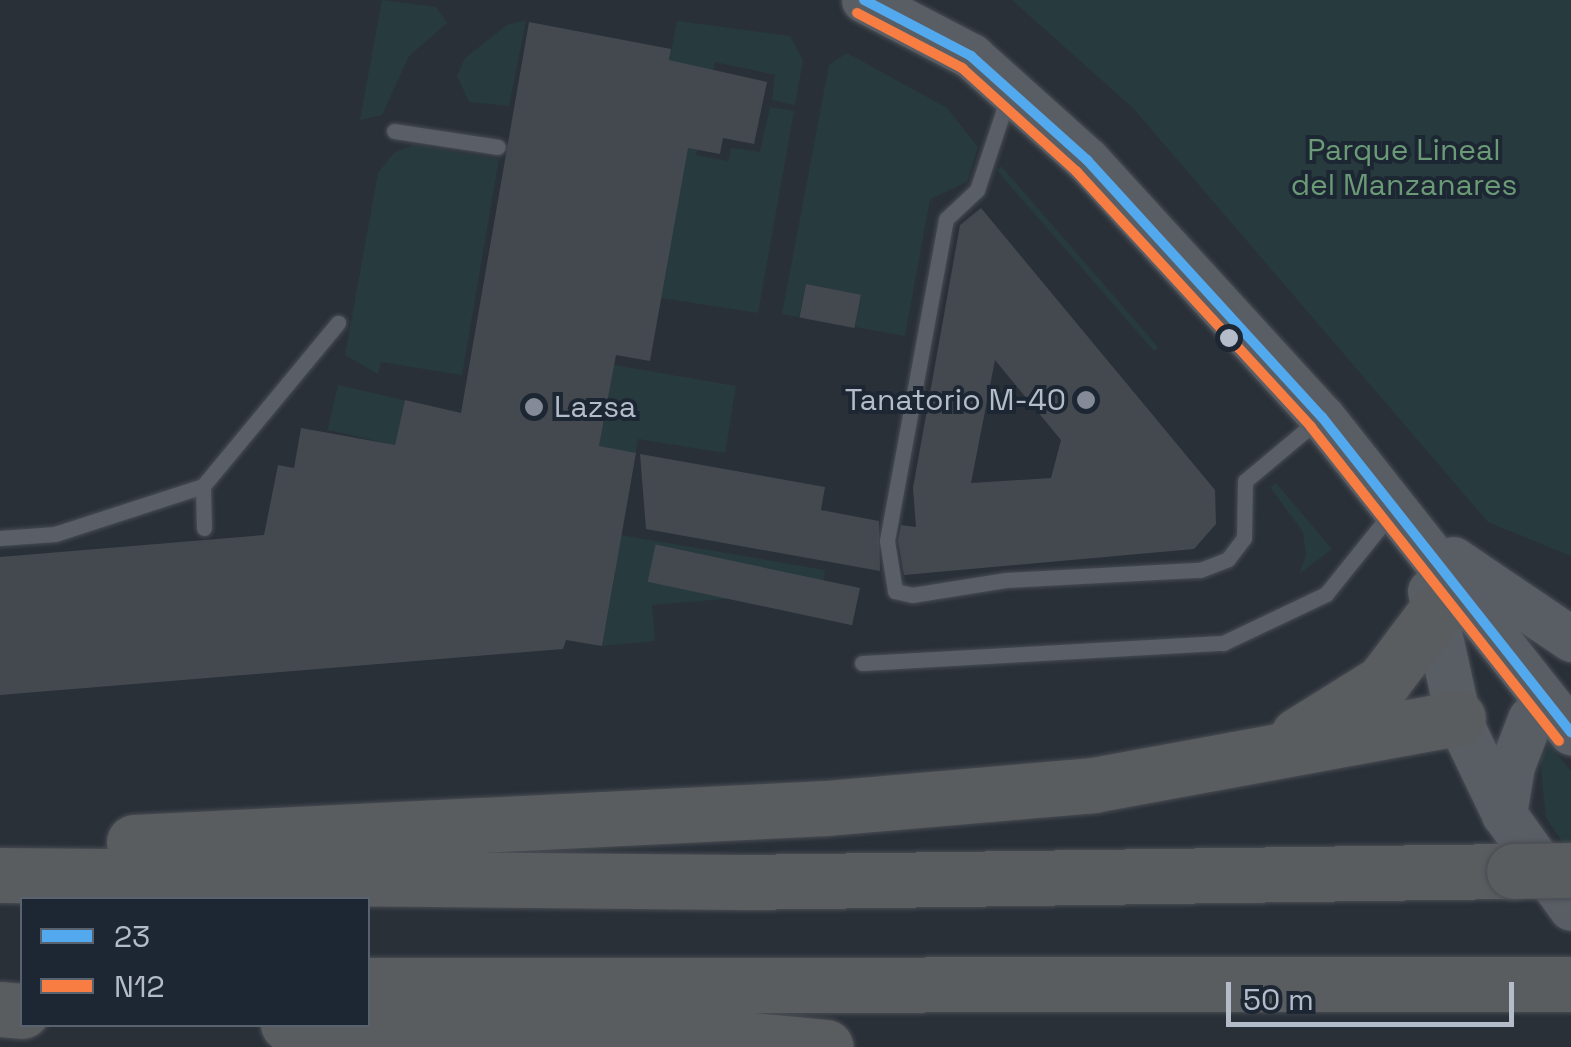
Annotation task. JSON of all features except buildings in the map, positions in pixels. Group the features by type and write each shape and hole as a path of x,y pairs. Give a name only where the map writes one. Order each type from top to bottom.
{"highway":[{"path":"1244,758 1322,725 1383,682 1435,613"},
{"path":"0,850 826,808 1092,784 1458,718"},
{"path":"0,875 741,882 1571,870"},
{"path":"370,985 1571,984"},
{"path":"370,1027 722,1038 826,1047"}],"main road":[{"path":"864,0 971,56 1087,160 1322,417 1563,710"},
{"path":"1407,521 1435,613 1458,718 1504,814 1571,908"},
{"path":"1407,521 1571,639"},
{"path":"1458,718 1563,710"},
{"path":"1504,814 1512,766 1530,719 1563,710"}],"lane":[{"path":"1010,90 977,190 946,219 887,541 895,591 912,596 1006,580 1200,570 1228,559 1244,538 1245,481 1322,417"},
{"path":"394,130 498,147"},
{"path":"0,538 55,534 204,486 338,323"},
{"path":"204,486 204,528"},
{"path":"862,663 1222,643 1326,594 1407,521"}],"green space":[{"path":"382,0 436,7 447,23 409,56 382,115 360,120"},
{"name":"Parque Lineal del Manzanares","path":"1012,0 1571,0 1571,556 1488,522 1133,108"},
{"path":"526,20 509,106 469,102 457,76 465,58 507,25"},
{"path":"677,21 790,36 803,60 795,105 772,100 775,75 715,62 696,155 728,161 731,148 760,152 770,107 794,111 758,313 661,298 650,163"},
{"path":"847,53 947,108 978,147 967,182 930,199 905,336 855,327 861,295 806,284 799,317 782,314 829,65"},
{"path":"413,145 499,159 462,375 381,362 378,374 345,355 378,173 394,153"},
{"path":"1001,166 1158,347 1154,351 996,170"},
{"path":"614,365 736,386 725,453 638,439 621,535 825,570 822,591 652,605 655,641 602,646 615,574 577,567"},
{"path":"338,385 405,401 395,445 328,430"},
{"path":"1276,483 1332,549 1299,574 1306,555 1303,532 1270,487"},
{"path":"1549,744 1571,771 1571,854 1546,818 1540,760"}],"transit line":[{"name":"23","path":"864,0 971,56 1087,160 1322,417 1571,732"},
{"name":"N12","path":"857,13 962,68 1076,171 1311,427 1559,741"}],"place":[{"name":"Tanatorio M-40","path":"1086,400"},
{"name":"Lazsa","path":"534,407"}]}
